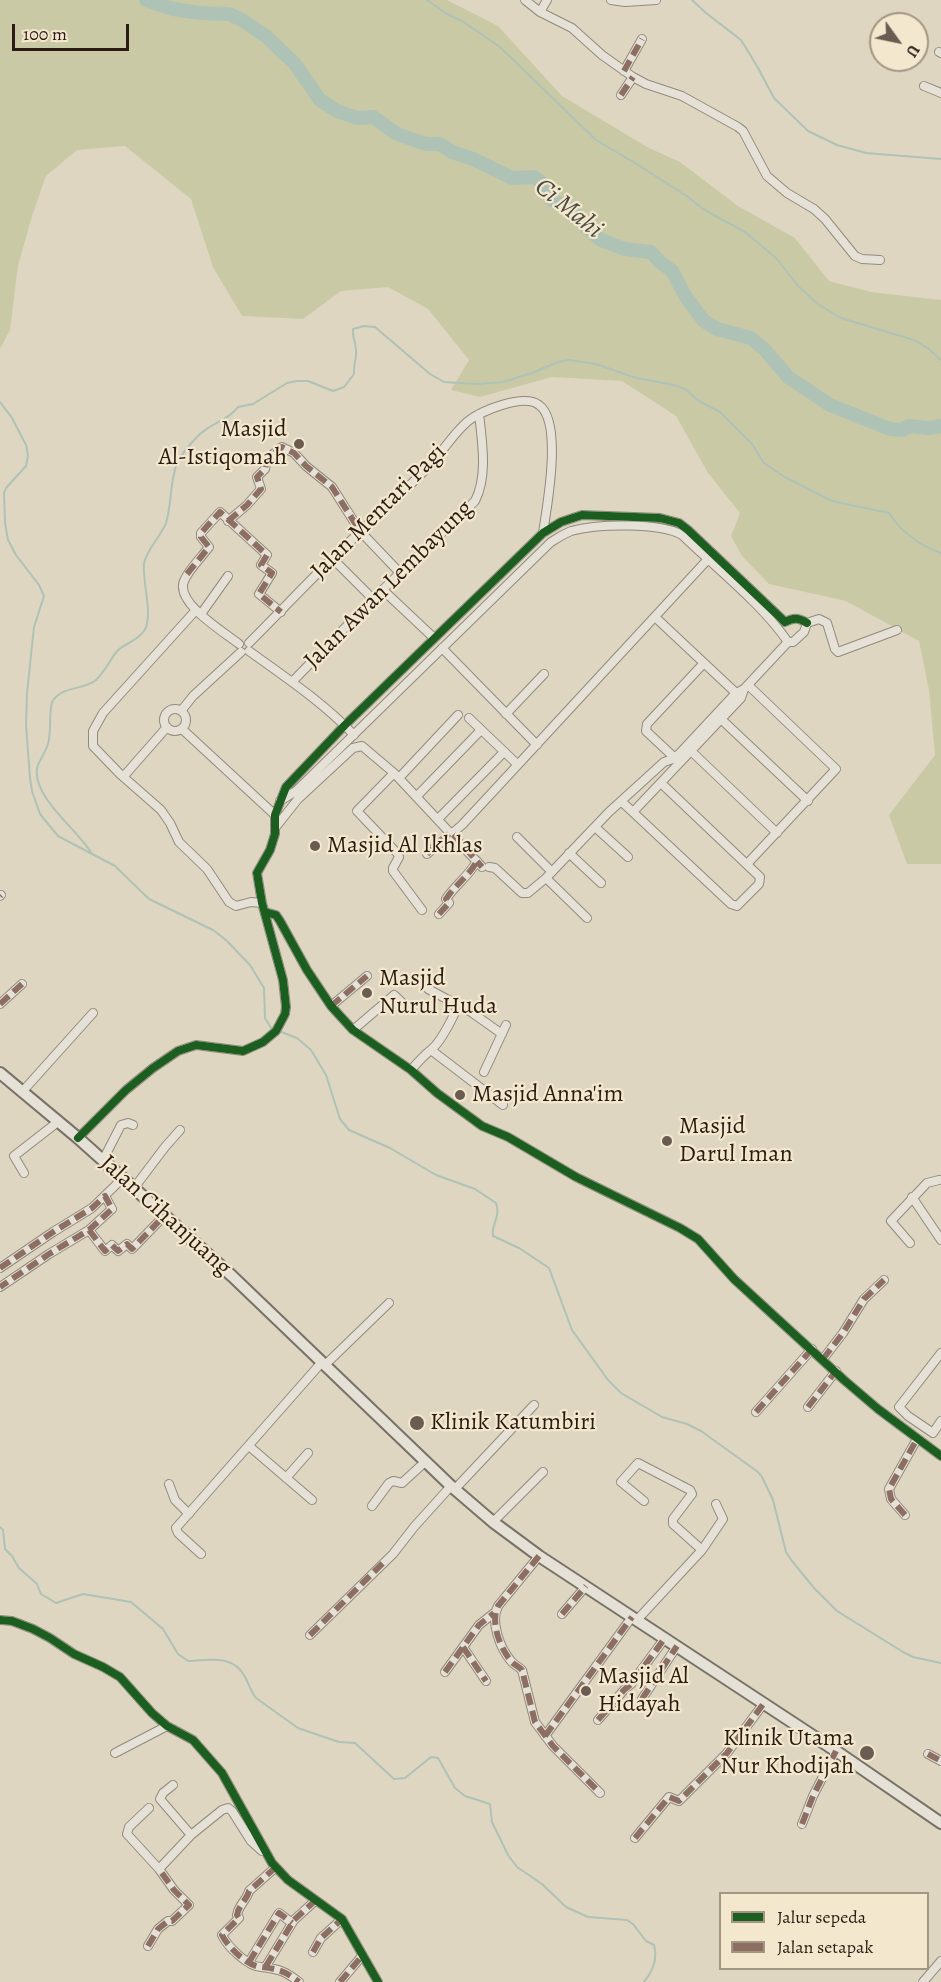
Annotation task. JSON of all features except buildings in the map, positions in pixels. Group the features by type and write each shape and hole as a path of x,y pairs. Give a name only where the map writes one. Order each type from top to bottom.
{"main road":[{"name":"Jalan Cihanjuang","path":"0,1073 59,1121 232,1276 453,1487 493,1522 539,1556 764,1703 941,1823"}],"street":[{"path":"525,0 540,12 577,32 602,55 633,77 646,84 682,96 738,128 772,181 825,219 844,239 855,256 862,259 880,260"},
{"path":"540,12 547,0"},
{"path":"611,0 625,2 656,0"},
{"path":"624,71 642,39"},
{"path":"621,95 633,77"},
{"path":"924,86 941,93"},
{"name":"Jalan Mentari Pagi","path":"181,711 360,531 428,467 466,423 479,414 500,405 531,401 539,404 549,418 552,428 550,485 543,533"},
{"name":"Jalan Awan Lembayung","path":"292,682 373,599 464,514 479,494 483,448 479,414"},
{"path":"228,521 261,489 257,477 265,469 267,459 285,447 332,487 360,531 400,573"},
{"path":"281,612 259,594 272,573 261,565 267,555 220,512 201,533 201,537 209,547 187,574 182,586 185,598 199,612 292,682 354,735"},
{"path":"78,1138 126,1090 178,1051 196,1046 243,1051 263,1042 276,1031 286,1007 283,980 262,903 257,873 270,850 275,828 275,815 289,782 543,533 561,522 582,515 660,518 670,520 688,530 710,557"},
{"path":"667,529 670,520"},
{"path":"280,801 296,791 551,542 562,535 584,529 606,527 655,527 682,535 710,557 782,625 788,642"},
{"path":"427,854 462,825 710,557"},
{"path":"333,558 373,599"},
{"path":"228,576 199,612 103,713 93,731 93,746 120,774 161,810 179,843 207,868 229,902 236,906 251,902 262,903"},
{"path":"383,590 434,638 443,640 442,648"},
{"path":"656,617 736,693"},
{"path":"782,625 792,618 807,623 819,619 827,623 838,652 897,630"},
{"path":"633,812 661,783 677,760 736,693 746,687 788,642 793,642 804,632 807,623"},
{"path":"442,648 537,745"},
{"path":"677,760 646,731 647,724 704,663"},
{"path":"506,714 544,674"},
{"path":"275,828 298,799 353,748 357,746 366,748 417,796 482,865 495,868 522,893 528,893 664,762 677,760 691,751 741,698 746,687"},
{"path":"746,687 836,769 747,864"},
{"path":"172,710 181,711 186,720 182,729 175,731 166,727 164,721 166,714 172,710"},
{"path":"422,910 393,871 399,857 398,854 357,811 397,776 458,715"},
{"path":"470,718 515,762"},
{"path":"721,719 807,801"},
{"path":"124,776 166,727"},
{"path":"182,729 275,815"},
{"path":"417,796 481,730"},
{"path":"691,751 777,833"},
{"path":"438,819 504,752"},
{"path":"621,801 734,906 740,903 760,880 759,875 661,783"},
{"path":"595,827 628,857"},
{"path":"517,837 587,918"},
{"path":"569,853 601,883"},
{"path":"439,914 447,906 446,898 450,893 482,865"},
{"path":"265,912 276,915 307,970 331,1006 353,1030 411,1070 437,1093 482,1126 508,1137 576,1177 698,1239 734,1279 878,1409 941,1456"},
{"path":"331,1006 367,976"},
{"path":"0,1004 22,984"},
{"path":"428,990 471,1012 502,1034"},
{"path":"353,1030 394,995 410,1009"},
{"path":"411,1070 426,1052 431,1050 458,1006"},
{"path":"22,1092 93,1013"},
{"path":"484,1072 506,1025"},
{"path":"431,1050 503,1105"},
{"path":"24,1173 14,1156 59,1121"},
{"path":"103,1160 121,1125 128,1123 133,1125"},
{"path":"134,1188 180,1130"},
{"path":"0,1268 92,1209 123,1178"},
{"path":"910,1243 891,1221 927,1183 939,1180"},
{"path":"0,1287 98,1224 112,1209 105,1196"},
{"path":"912,1197 941,1240"},
{"path":"89,1230 105,1251 112,1245 118,1251 127,1244 132,1249 165,1215"},
{"path":"823,1359 843,1333 864,1299 884,1280"},
{"path":"201,1554 176,1530 323,1363 388,1304"},
{"path":"756,1412 812,1349"},
{"path":"941,1353 899,1407 915,1422 933,1433 941,1421"},
{"path":"808,1407 836,1371"},
{"path":"310,1635 393,1554 414,1527 534,1405"},
{"path":"905,1515 891,1499 889,1489 917,1439"},
{"path":"249,1446 312,1500"},
{"path":"286,1478 308,1454"},
{"path":"372,1506 389,1483 393,1481 402,1484 426,1461"},
{"path":"644,1501 621,1482 638,1463 690,1490 692,1494 673,1524 702,1551"},
{"path":"493,1522 543,1472"},
{"path":"169,1484 174,1498 189,1514"},
{"path":"545,1736 635,1619 702,1551 723,1518 716,1504"},
{"path":"445,1672 478,1625 494,1613 539,1556"},
{"path":"562,1614 586,1587"},
{"path":"494,1613 496,1629 505,1653 522,1670 535,1722 578,1773 600,1793"},
{"path":"0,1620 12,1621 33,1629 74,1654 120,1677 152,1713 167,1726 193,1740 222,1773 265,1853 276,1868 288,1880 342,1919 378,1982"},
{"path":"598,1720 631,1684 665,1638"},
{"path":"642,1699 677,1646"},
{"path":"463,1647 486,1681"},
{"path":"635,1838 669,1797 679,1801 727,1753 764,1703"},
{"path":"115,1753 167,1726"},
{"path":"801,1824 836,1751"},
{"path":"928,1754 941,1761"},
{"path":"173,1785 163,1792 160,1799 191,1835"},
{"path":"148,1946 158,1929 189,1905 126,1832 149,1808"},
{"path":"159,1869 191,1835 222,1810 228,1808 251,1841 265,1853"},
{"path":"276,1868 249,1891 237,1908 239,1918 222,1935 225,1943 249,1962 260,1968 266,1966 288,1973 299,1982"},
{"path":"266,1966 292,1923 316,1900"},
{"path":"249,1962 279,1913 292,1923"},
{"path":"313,1952 321,1938 342,1919"},
{"path":"340,1982 362,1956"},
{"path":"923,1982 941,1960"}],"green space":[{"path":"0,0 447,0 498,26 562,96 649,148 680,162 738,206 795,238 829,281 871,292 941,300 941,864 907,864 889,815 935,755 929,690 919,641 846,601 769,584 742,556 731,536 740,513 708,473 676,416 622,381 552,377 480,397 451,390 469,360 428,309 388,287 341,291 303,319 242,316 213,267 191,199 125,146 77,150 46,176 18,266 10,330 0,349"}],"waterway":[{"name":"Ci Mahi","path":"146,0 173,9 229,14 242,20 267,37 295,64 320,100 337,111 357,118 373,117 397,134 426,144 440,144 452,152 473,159 512,178 534,177 541,182 552,200 572,210 601,240 625,249 651,252 672,271 686,297 704,321 717,329 751,338 765,350 788,377 830,405 890,429 903,430 908,426 929,428 941,426"},
{"path":"427,0 500,47 596,140 640,166 703,209 745,232 776,258 799,287 818,304 841,318 914,340 941,360"},
{"path":"692,0 741,40 774,98 808,131 837,145 866,153 941,159"},
{"path":"92,854 49,803 38,780 37,769 49,739 52,702 61,693 96,680 118,650 144,631 148,616 145,559 166,523 175,469 180,458 194,440 208,428 229,416 238,407 253,404 287,383 308,381 333,391 344,387 354,374 356,351 353,329 364,326 375,327 430,374 444,382 478,384 503,382 569,360 596,364 636,378 685,389 699,401 720,412 752,444 764,463 783,476 832,501 889,513 911,537 941,553"},
{"path":"0,402 12,418 26,445 28,455 26,466 4,493 8,540 44,596 34,627 26,725 32,791 40,814 58,836 115,866 149,899 213,930 226,940 250,965 264,988 265,1018 271,1028 297,1038 311,1050 326,1075 340,1119 349,1130 390,1148 436,1175 475,1189 496,1203 497,1213 493,1236 519,1248 549,1268 572,1330 608,1380 621,1393 662,1417 687,1424 701,1431 758,1472 773,1500 786,1552 814,1588 837,1611 903,1652 913,1657 941,1663"},
{"path":"0,1527 3,1530 5,1549 19,1568 37,1584 41,1594 56,1603 83,1594 131,1602 163,1629 178,1654 188,1661 220,1660 234,1665 245,1677 256,1698 298,1728 339,1742 355,1743 394,1779 405,1778 431,1757 438,1758 455,1788 465,1796 490,1804 492,1822 508,1855 517,1867 542,1884 566,1907 588,1917 627,1920 646,1941 654,1945 654,1965 644,1982"}],"marked path":[{"path":"624,71 642,39"},
{"path":"621,95 633,77"},
{"path":"228,521 261,489 257,477 265,469 267,459 282,447 294,453 332,487 360,531"},
{"path":"187,574 209,547 201,537 201,533 220,512 267,555 261,565 272,573 259,594 281,612"},
{"path":"427,854 451,832 482,867"},
{"path":"439,914 449,903 446,899 477,861"},
{"path":"331,1006 367,976"},
{"path":"0,1004 22,984"},
{"path":"0,1268 92,1208 105,1196 112,1209 89,1230 0,1287"},
{"path":"89,1230 105,1251 112,1245 118,1251 127,1244 132,1249 165,1215"},
{"path":"823,1359 843,1333 864,1299 884,1280"},
{"path":"756,1412 812,1349"},
{"path":"808,1407 836,1371"},
{"path":"905,1515 891,1499 889,1489 917,1439"},
{"path":"539,1556 498,1606 495,1620 497,1635 507,1656 522,1670 535,1722 553,1746 600,1793"},
{"path":"310,1635 385,1561"},
{"path":"562,1614 586,1586"},
{"path":"445,1672 479,1625 494,1613"},
{"path":"545,1736 632,1617"},
{"path":"598,1720 631,1684 665,1638"},
{"path":"642,1699 677,1646"},
{"path":"463,1647 486,1681"},
{"path":"635,1838 669,1797 679,1801 727,1753 764,1703"},
{"path":"802,1824 813,1796 836,1751"},
{"path":"928,1754 941,1761"},
{"path":"276,1867 249,1891 238,1911 239,1918 222,1935 233,1950 250,1964 282,1971 299,1982"},
{"path":"148,1946 158,1929 168,1921 172,1921 189,1905 174,1890 159,1869"},
{"path":"266,1966 294,1920 316,1900"},
{"path":"249,1962 279,1913 292,1923"},
{"path":"313,1952 321,1938 342,1919"},
{"path":"340,1982 362,1956"}],"cycle path":[{"path":"78,1138 126,1090 178,1051 196,1045 243,1051 263,1042 276,1031 286,1007 283,980 262,903 257,873 270,850 275,834 275,815 286,787 345,725 543,533 561,522 582,515 660,518 679,523 785,622 796,619 807,623"},
{"path":"265,912 276,915 307,970 331,1006 353,1030 411,1070 437,1093 482,1126 508,1137 576,1177 698,1239 734,1279 844,1380 878,1409 941,1456"},
{"path":"0,1620 12,1621 33,1629 74,1654 120,1677 152,1713 167,1726 193,1740 222,1773 272,1863 288,1880 342,1919 378,1982"}],"place":[{"name":"Masjid Al-Istiqomah","path":"299,444"},
{"name":"Masjid Al Ikhlas","path":"315,846"},
{"name":"Masjid Nurul Huda","path":"367,993"},
{"name":"Masjid Anna'im","path":"460,1095"},
{"name":"Masjid Darul Iman","path":"667,1141"},
{"name":"Klinik Katumbiri","path":"417,1423"},
{"name":"Masjid Al Hidayah","path":"586,1691"},
{"name":"Klinik Utama Nur Khodijah","path":"867,1753"}]}
